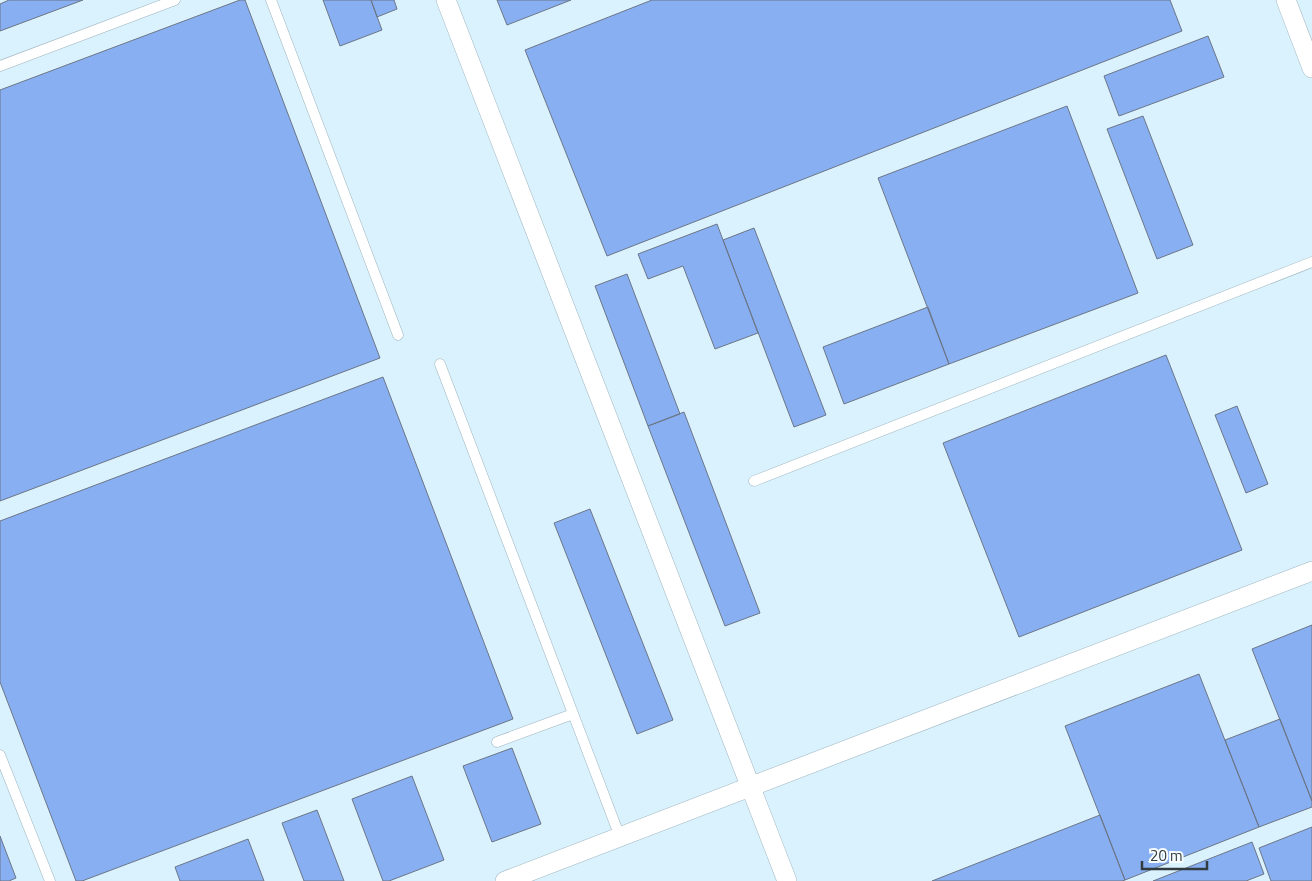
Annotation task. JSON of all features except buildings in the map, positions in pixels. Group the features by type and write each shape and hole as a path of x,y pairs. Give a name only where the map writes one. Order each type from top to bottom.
{"street":[{"path":"446,0 787,881"},
{"path":"1286,0 1312,68"},
{"path":"505,881 1312,571"}],"lane":[{"path":"0,66 175,0"},
{"path":"271,0 398,335"},
{"path":"754,481 1312,262"},
{"path":"440,364 620,837"},
{"path":"497,742 573,714"},
{"path":"0,755 50,881"}]}
